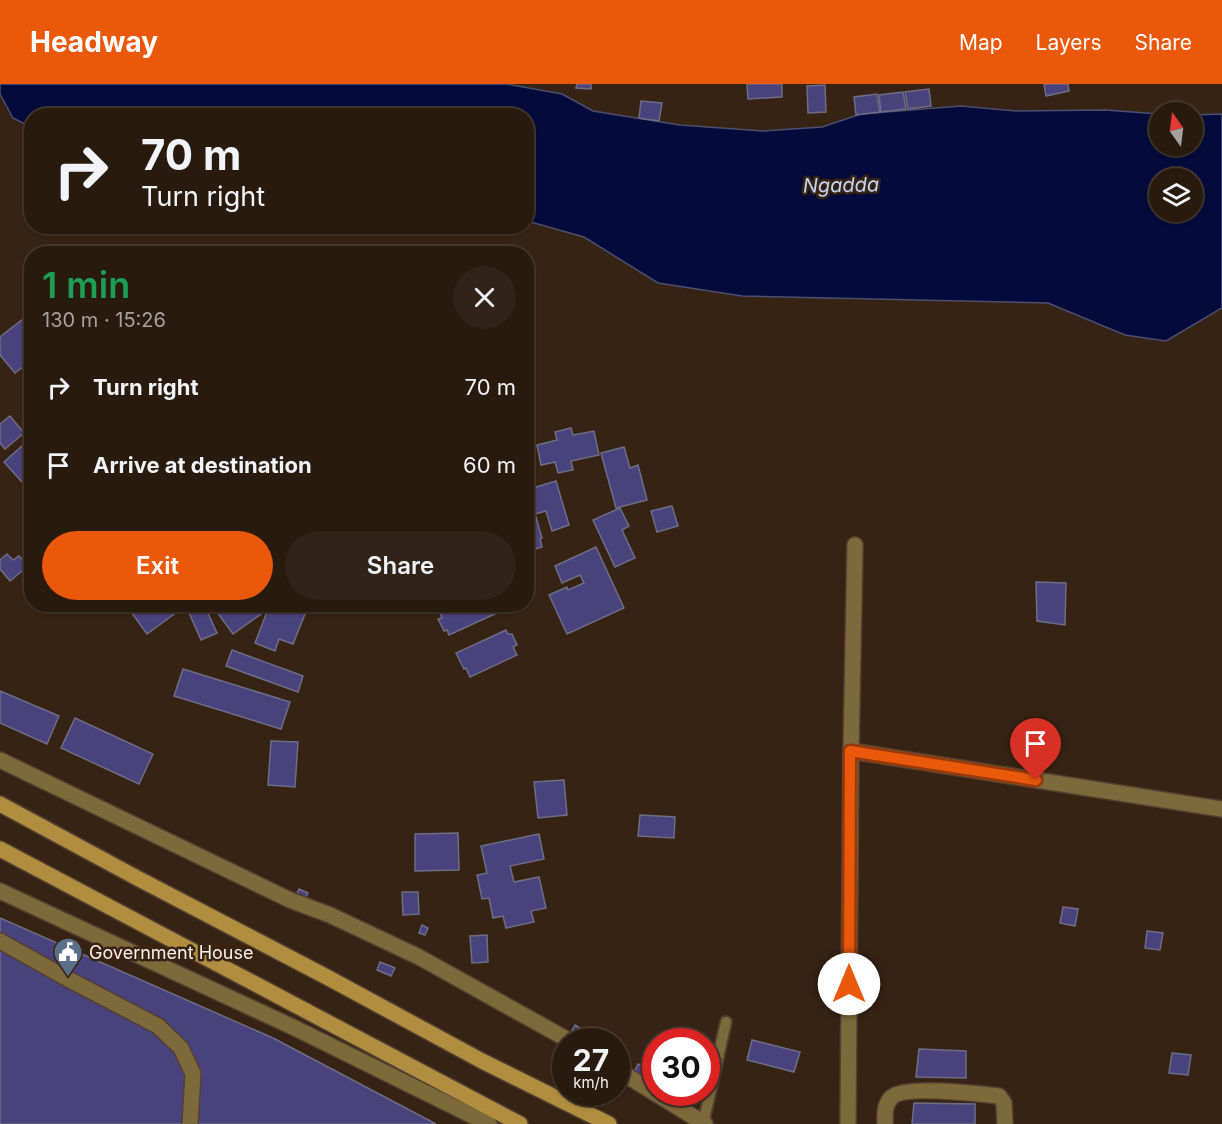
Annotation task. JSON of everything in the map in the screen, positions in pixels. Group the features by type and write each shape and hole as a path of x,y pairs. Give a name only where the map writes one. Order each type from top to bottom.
{"main road":[{"path":"0,804 482,1061 609,1124"},
{"path":"0,849 520,1124"}],"street":[{"path":"848,1124 850,751 855,545"},
{"path":"850,751 1222,809"},
{"path":"0,760 290,900 330,915 418,957 552,1031"},
{"path":"0,891 297,1029 489,1124"},
{"path":"0,940 158,1026 181,1048 193,1074 190,1124"},
{"path":"630,1078 704,1124"},
{"path":"885,1124 886,1107 891,1097 901,1093 953,1091 999,1096 1004,1103 1005,1124"}],"lane":[{"path":"704,1124 726,1022"}],"water":[{"name":"Ngadda","path":"0,84 506,84 562,94 593,111 680,125 763,131 822,127 861,114 961,106 1016,111 1105,110 1149,113 1149,156 1203,156 1203,115 1222,114 1222,308 1166,341 1125,335 1048,303 742,296 658,283 584,237 534,223 534,108 24,108 24,124 13,118 0,94"}],"building":[{"path":"577,84 591,84 591,89 576,88"},
{"path":"747,84 782,84 782,97 748,99"},
{"path":"1044,84 1068,84 1069,91 1046,96"},
{"path":"825,85 826,112 808,113 807,86"},
{"path":"929,89 931,106 908,109 905,92"},
{"path":"903,92 906,109 881,112 879,95"},
{"path":"877,94 880,112 856,115 854,97"},
{"path":"641,101 662,103 659,121 639,118"},
{"path":"24,320 24,366 15,373 0,355 0,337"},
{"path":"10,416 24,433 5,449 0,443 0,424"},
{"path":"571,428 573,435 594,431 599,455 571,461 573,470 558,473 555,462 541,465 537,445 557,440 555,432"},
{"path":"24,444 24,484 4,462"},
{"path":"624,447 630,468 638,465 647,500 616,508 601,453"},
{"path":"556,481 569,525 552,531 546,511 535,514 542,538 540,539 542,547 534,550 534,488"},
{"path":"672,506 678,526 657,532 651,511"},
{"path":"620,508 629,526 622,530 635,558 615,567 593,520"},
{"path":"596,547 624,608 567,634 549,595 584,583 580,575 562,583 555,566"},
{"path":"7,554 13,560 19,556 24,562 24,569 10,581 0,569 0,560"},
{"path":"1036,582 1066,583 1065,625 1037,621"},
{"path":"131,612 177,612 147,634"},
{"path":"189,612 208,612 217,633 201,640"},
{"path":"217,612 264,612 233,634"},
{"path":"267,612 306,612 293,644 279,639 275,651 255,643"},
{"path":"440,612 499,612 449,635 447,630 444,631 438,619 442,618"},
{"path":"506,630 508,634 512,634 517,645 513,647 517,655 470,677 456,653"},
{"path":"232,650 303,676 298,692 226,666"},
{"path":"183,669 290,702 281,729 174,696"},
{"path":"0,691 59,716 47,744 0,723"},
{"path":"75,718 153,754 139,784 61,748"},
{"path":"271,741 298,742 295,787 268,785"},
{"path":"564,780 567,815 538,818 534,782"},
{"path":"640,815 675,817 674,838 638,836"},
{"path":"458,833 459,870 415,871 415,834"},
{"path":"539,834 544,859 510,866 514,882 539,877 546,908 531,911 534,922 506,928 503,916 493,918 489,898 482,899 477,875 487,873 481,846"},
{"path":"299,889 308,893 304,902 295,898"},
{"path":"402,892 418,892 419,914 403,915"},
{"path":"1063,907 1078,909 1075,926 1060,923"},
{"name":"Government House","path":"0,918 273,1038 436,1124 0,1124"},
{"path":"422,925 428,928 425,935 419,933"},
{"path":"1147,931 1163,933 1160,950 1145,948"},
{"path":"487,935 488,962 472,963 470,936"},
{"path":"380,962 395,968 391,976 377,970"},
{"path":"752,1040 800,1052 794,1072 747,1060"},
{"path":"919,1049 966,1051 966,1078 916,1077"},
{"path":"1172,1053 1191,1055 1188,1075 1169,1073"},
{"path":"638,1064 642,1066 642,1077 634,1073"},
{"path":"914,1103 975,1104 975,1124 912,1124"}],"place":[{"name":"Government House","path":"68,978"}],"route":[{"path":"849,984 850,751 1036,780"}]}
